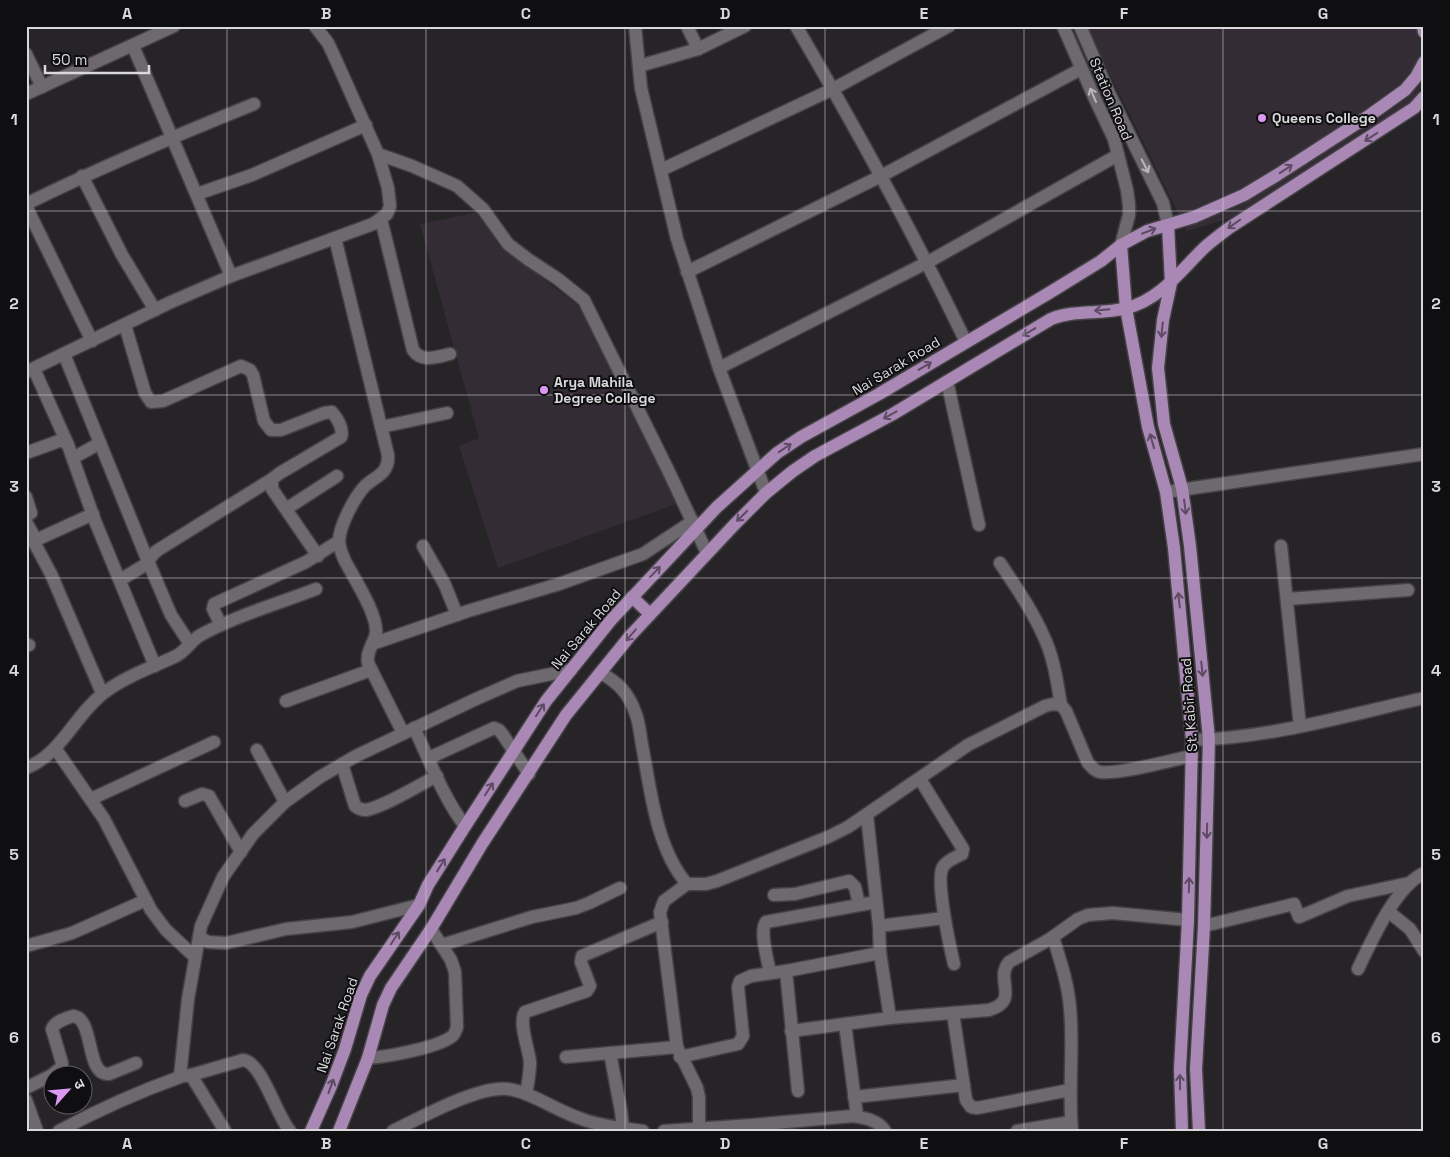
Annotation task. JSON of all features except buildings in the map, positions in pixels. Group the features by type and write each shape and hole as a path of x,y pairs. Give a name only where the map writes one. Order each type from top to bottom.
{"main road":[{"path":"1422,26 1424,32"},
{"name":"Nai Sarak Road","path":"312,1131 331,1086 361,995 370,976 419,905 428,885 546,701 611,620 694,525 777,453 801,437 879,394 1049,293 1101,261 1121,245 1147,231 1203,214 1277,175 1405,90 1416,77 1424,62"},
{"path":"339,1131 368,1058 383,1005 391,988 431,929 566,715 650,614 766,493 815,456 893,414 1051,319 1062,314 1126,308 1141,302 1171,283 1206,247 1229,228 1406,114 1424,97"},
{"name":"St. Kabir Road","path":"1168,225 1171,283 1163,320 1158,368 1164,424 1182,488 1190,546 1209,740 1204,926 1196,1069 1199,1131"},
{"name":"St. Kabir Road","path":"1121,245 1126,308 1148,427 1166,492 1174,548 1192,740 1188,920 1180,1069 1182,1131"},
{"path":"632,597 650,614"}],"street":[{"path":"26,94 174,26"},
{"path":"635,26 638,66 647,115 687,272 718,368 766,493"},
{"path":"687,26 698,49"},
{"path":"638,66 698,49 745,26"},
{"path":"796,26 833,88 928,262 966,342"},
{"path":"661,170 833,88 950,26"},
{"name":"Station Road","path":"1063,26 1114,139 1129,205 1129,215 1121,245"},
{"name":"Station Road","path":"1080,26 1109,93 1163,202 1168,225"},
{"path":"155,666 92,514 68,445 30,370 154,310 231,276 373,224 387,214 390,206 388,188 378,154 336,58 317,27"},
{"path":"134,46 231,276"},
{"path":"26,54 42,87"},
{"path":"687,272 881,176 1081,69"},
{"path":"92,341 26,205 82,176 171,137 254,104"},
{"path":"197,194 252,175 366,125"},
{"path":"378,154 412,166 457,186 483,209 508,244 584,300 707,553"},
{"path":"718,368 928,262 1118,155"},
{"path":"82,176 122,255 154,310"},
{"path":"381,219 413,350 417,355 428,359 450,354"},
{"path":"335,238 389,464 357,496 341,531 339,540 341,552 374,616 376,634 367,657 371,670 409,731 429,758 457,815 465,826"},
{"path":"120,580 148,562 150,556 158,550 272,479 280,472 341,438 342,431 332,412 324,412 281,430 271,430 264,421 253,376 250,370 241,366 163,401 151,402 145,393 124,325"},
{"path":"64,354 171,615 190,644"},
{"path":"947,381 980,525"},
{"path":"381,427 447,413"},
{"path":"26,453 59,441 63,441 68,445"},
{"path":"73,458 100,443"},
{"path":"1166,492 1182,488 1424,454"},
{"path":"286,509 337,476"},
{"path":"272,479 272,489 318,556"},
{"path":"26,497 31,513 26,515"},
{"path":"36,540 92,514"},
{"path":"26,522 36,540 37,549 50,574 102,693"},
{"path":"372,644 457,615 559,584 643,554 694,525"},
{"path":"221,626 213,609 214,604 318,556 339,540"},
{"path":"422,546 444,585 457,615"},
{"path":"1281,546 1300,726"},
{"path":"1000,563 1029,607 1045,638 1054,667 1061,705 1066,711 1088,763 1094,770 1115,772 1192,756"},
{"path":"26,768 46,757 102,693 115,684 178,655 198,637 221,626 316,589"},
{"path":"1287,599 1408,590"},
{"path":"286,701 371,670"},
{"path":"225,1131 185,1076 188,999 201,926 224,877 254,834 285,802 342,764 476,699 517,682 571,670"},
{"path":"600,673 619,686 636,713 653,805 669,857 679,875 687,884"},
{"path":"1192,740 1209,740 1277,731 1424,698"},
{"path":"699,1128 699,1097 697,1088 679,1052 660,912 664,901 687,884 697,885 717,881 828,837 867,815 968,745 1045,706 1052,704 1061,705"},
{"path":"429,758 494,728 499,730 529,774"},
{"path":"91,799 214,742"},
{"path":"55,748 108,827 146,900 166,930 194,958"},
{"path":"257,750 285,802"},
{"path":"342,764 355,806 364,810 384,803 437,776"},
{"path":"920,779 963,848 962,854 945,864 941,871 944,918 954,964"},
{"path":"185,800 202,794 209,796 241,852"},
{"path":"867,815 879,926 880,953 890,1018"},
{"path":"1204,926 1294,904 1299,918 1348,896 1409,882 1424,873"},
{"path":"774,896 795,894 849,881 855,887 859,904"},
{"path":"1358,969 1375,934 1409,882"},
{"path":"442,944 532,917 589,904 620,888"},
{"path":"26,946 72,933 146,900"},
{"path":"770,973 763,932 766,922 876,902"},
{"path":"199,937 208,942 226,943 286,929 352,922 419,905"},
{"path":"1389,912 1410,929 1424,951"},
{"path":"792,1031 890,1018 988,1010 1002,1004 1005,998 1006,967 1009,962 1053,937 1078,920 1097,914 1113,913 1188,920"},
{"path":"879,926 944,918"},
{"path":"526,1094 530,1073 530,1060 522,1019 525,1012 587,991 590,986 581,962 582,956 662,922"},
{"path":"368,1058 380,1057 443,1041 454,1034 457,1028 455,972 451,960 431,929"},
{"path":"1017,1131 1072,1127 1070,1007 1067,985 1053,937"},
{"path":"566,1057 679,1052 738,1044 743,1036 738,987 740,981 751,976 880,953"},
{"path":"786,971 798,1091"},
{"path":"953,1013 964,1086 968,1104 971,1107 977,1108 1070,1090"},
{"path":"62,1064 52,1029 58,1022 73,1016 81,1018 84,1024 92,1054 100,1072 106,1075 136,1063"},
{"path":"845,1024 857,1116"},
{"path":"610,1054 623,1128"},
{"path":"59,1131 141,1091 185,1076 243,1060 248,1061 258,1070 287,1128 273,1131"},
{"path":"26,1088 42,1080"},
{"path":"854,1097 964,1086"},
{"path":"393,1131 464,1099 488,1091 506,1089 526,1094 579,1118 643,1131"},
{"path":"26,1100 37,1131"},
{"path":"664,1131 752,1126 857,1116 869,1119 885,1131"}],"shaded area":[{"name":"Queens College","path":"1086,26 1424,26 1424,82 1416,97 1368,139 1258,210 1187,231"},
{"name":"Arya Mahila Degree College","path":"479,212 498,244 585,311 676,504 498,568 459,446 479,438 420,224"}],"place":[{"name":"Queens College","path":"1262,118"},
{"name":"Arya Mahila Degree College","path":"544,390"}]}
